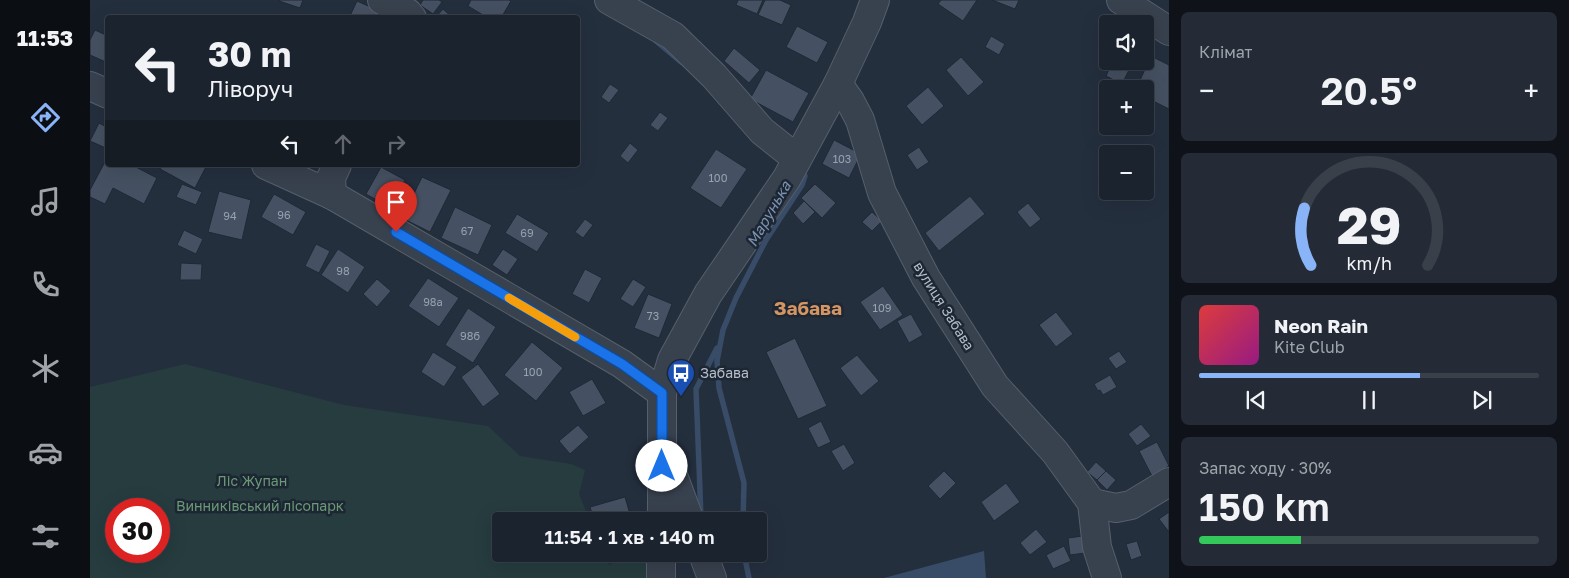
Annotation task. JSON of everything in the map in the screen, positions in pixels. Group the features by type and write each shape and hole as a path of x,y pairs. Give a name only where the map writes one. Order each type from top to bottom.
{"street":[{"path":"382,0 410,15"},
{"path":"608,0 673,36 714,76 793,166"},
{"path":"662,512 662,393 672,360 708,294 793,166 838,84 867,22 875,0"},
{"path":"1121,0 1169,31"},
{"name":"вулиця Забава","path":"838,84 860,120 882,193 926,278 995,386 1054,452 1092,503"},
{"path":"90,86 105,93"},
{"path":"270,167 332,195 622,364 662,393"},
{"path":"332,195 331,178 336,167"},
{"path":"662,447 687,512"},
{"path":"1107,578 1097,547 1092,503 1116,508 1131,506 1169,482"},
{"path":"661,562 661,578"},
{"path":"706,562 712,578"}],"green space":[{"name":"Ліс Жупан","path":"185,364 344,405 488,426 520,456 571,464 585,470 579,494 586,512 492,512 492,562 608,562 609,565 615,562 653,562 654,578 90,578 90,387"}],"water":[{"path":"984,551 986,578 884,578"}],"building":[{"path":"280,0 303,0 300,8"},
{"path":"423,0 439,0 442,2 433,14 420,5"},
{"path":"471,0 511,1 503,15 483,15 468,6"},
{"path":"738,0 763,0 757,14 736,5"},
{"path":"765,0 780,0 791,5 782,25 758,15"},
{"path":"941,0 977,0 963,21 938,4"},
{"path":"992,0 1019,0 1015,9"},
{"path":"357,1 384,13 383,15 350,15"},
{"path":"443,9 450,15 438,15"},
{"path":"797,26 828,42 817,63 786,47"},
{"path":"95,30 105,35 105,62 90,55 90,40"},
{"path":"991,36 1005,44 999,55 985,47"},
{"path":"734,48 760,70 749,83 724,61"},
{"path":"961,57 984,82 968,96 946,70"},
{"path":"1154,58 1169,65 1169,109 1154,102 1154,80 1140,80 1145,70 1154,70"},
{"path":"766,70 809,93 793,122 750,99"},
{"path":"1109,70 1129,70 1124,80 1114,80 1106,76"},
{"path":"610,84 619,90 609,103 601,97"},
{"path":"928,87 944,106 922,125 906,106"},
{"path":"660,112 668,118 658,131 650,125"},
{"path":"99,123 105,126 105,148 90,141"},
{"path":"834,140 861,154 849,178 822,164"},
{"path":"630,143 638,150 628,163 620,156"},
{"path":"919,147 929,162 917,170 907,155"},
{"path":"716,149 747,169 721,208 690,188"},
{"path":"105,162 105,167 136,167 157,178 144,204 113,188 105,204 90,197 90,190"},
{"path":"161,167 206,167 195,188 160,169"},
{"path":"381,167 405,180 389,207 366,194"},
{"path":"422,177 451,190 430,232 402,218"},
{"path":"182,184 202,192 196,205 176,197"},
{"path":"815,184 836,203 822,218 801,198"},
{"path":"219,191 251,200 242,240 208,232"},
{"path":"274,194 306,212 293,235 261,217"},
{"path":"970,196 985,214 939,251 925,233"},
{"path":"804,201 815,212 803,224 793,213"},
{"path":"1028,203 1041,219 1030,228 1017,212"},
{"path":"455,207 492,225 478,255 441,238"},
{"path":"872,212 882,221 872,231 862,222"},
{"path":"517,214 549,233 537,252 505,233"},
{"path":"585,219 593,225 583,238 575,232"},
{"path":"184,230 203,239 196,254 177,245"},
{"path":"316,244 330,251 319,273 305,266"},
{"path":"338,249 365,267 348,293 321,275"},
{"path":"503,249 518,259 507,275 492,265"},
{"path":"181,263 202,264 201,280 180,280"},
{"path":"585,269 602,278 589,303 572,294"},
{"path":"428,278 459,298 439,327 408,306"},
{"path":"377,279 391,291 377,307 363,294"},
{"path":"633,279 646,287 633,307 620,299"},
{"path":"883,286 903,315 880,330 860,302"},
{"path":"648,294 672,304 659,338 634,328"},
{"path":"468,308 496,327 473,363 445,345"},
{"path":"1056,312 1073,334 1056,347 1039,325"},
{"path":"911,314 923,335 909,343 897,321"},
{"path":"795,338 827,406 798,419 766,352"},
{"path":"532,342 563,368 536,401 504,375"},
{"path":"1119,351 1127,362 1116,369 1108,358"},
{"path":"433,352 457,367 444,387 421,372"},
{"path":"857,355 879,381 861,396 840,368"},
{"path":"478,364 500,394 483,407 461,377"},
{"path":"1110,375 1117,387 1103,395 1094,384"},
{"path":"592,379 606,403 583,416 569,392"},
{"path":"821,421 831,442 818,448 808,428"},
{"path":"1141,424 1151,436 1137,446 1128,434"},
{"path":"578,425 589,437 570,454 559,441"},
{"path":"1157,442 1169,466 1152,476 1139,451"},
{"path":"844,444 855,463 843,471 831,451"},
{"path":"1096,462 1106,471 1097,480 1087,472"},
{"path":"944,471 956,483 940,499 928,486"},
{"path":"1106,471 1116,480 1107,490 1097,480"},
{"path":"1006,483 1020,502 994,521 981,502"},
{"path":"625,497 629,512 591,512 590,507"},
{"path":"1169,512 1169,532 1159,519"},
{"path":"1036,529 1047,542 1030,555 1020,543"},
{"path":"1083,536 1085,553 1070,555 1068,538"},
{"path":"1137,541 1142,556 1131,560 1126,544"},
{"path":"1064,546 1071,561 1053,569 1046,555"}],"waterway":[{"name":"Марунька","path":"656,41 681,62"},
{"name":"Марунька","path":"743,512 744,483 719,388 717,361 723,330 736,298 766,240 802,185 805,176 801,170"},
{"path":"701,512 696,389 717,348"},
{"name":"Марунька","path":"746,562 749,578"}],"slow traffic":[{"path":"509,298 575,337"}],"place":[{"name":"Забава","path":"681,397"}],"district":[{"name":"Забава","path":"808,308"}],"route":[{"path":"396,232 622,364 662,393 662,466"}],"park label":[{"name":"Винниківський лісопарк","path":"260,506"}]}
